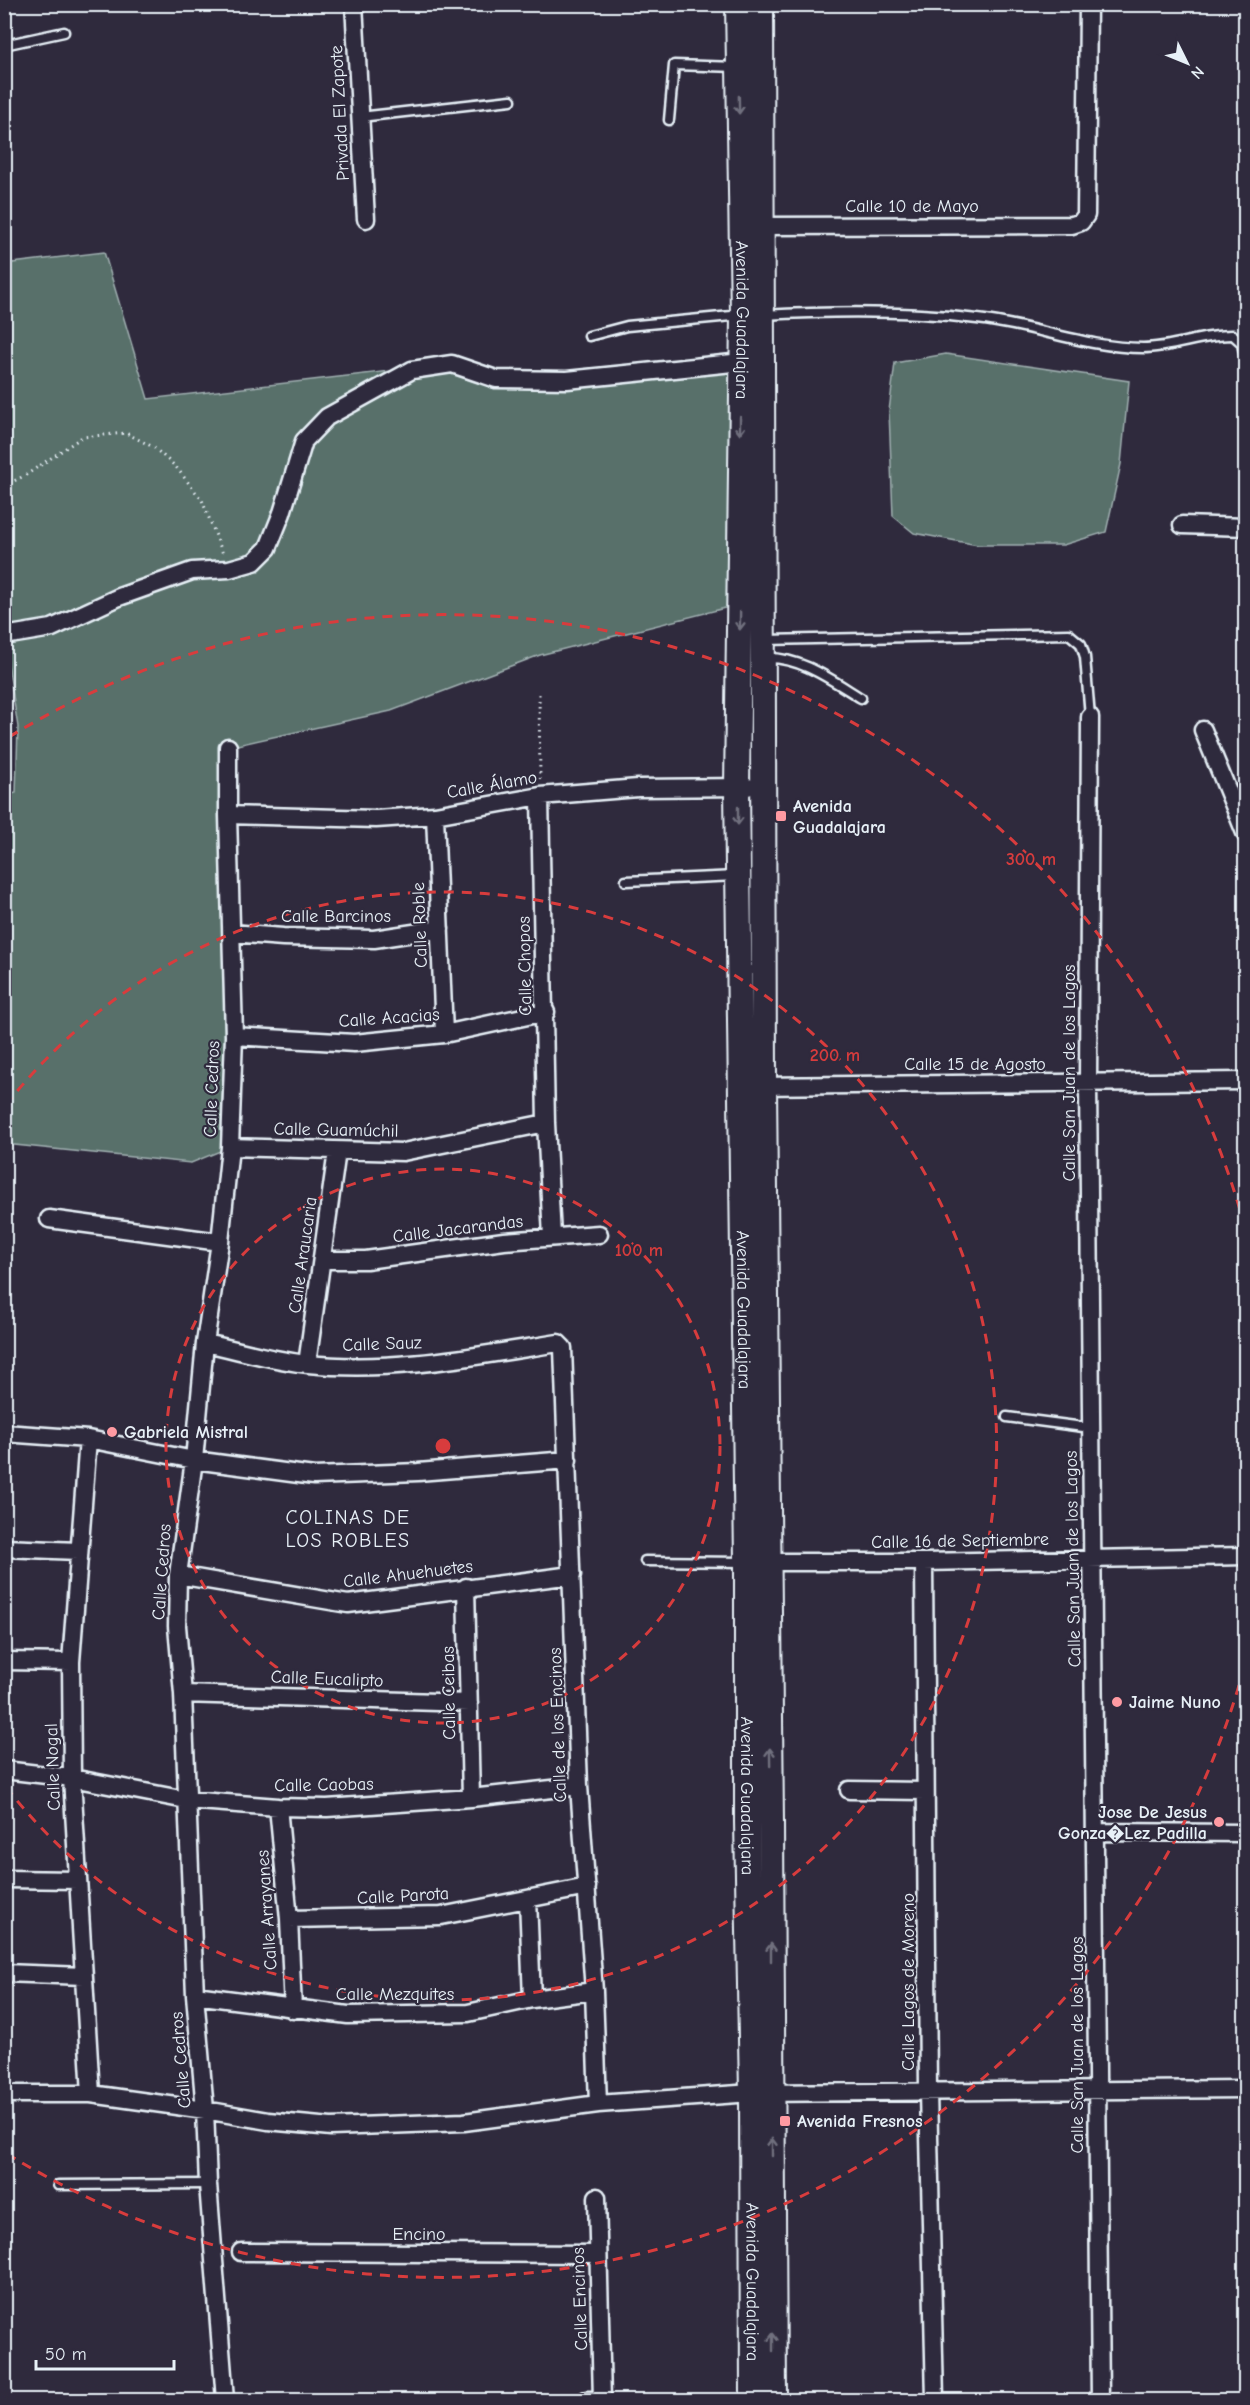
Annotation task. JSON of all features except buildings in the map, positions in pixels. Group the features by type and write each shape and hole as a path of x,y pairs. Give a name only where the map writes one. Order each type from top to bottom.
{"street":[{"name":"Privada El Zapote","path":"354,4 366,219"},
{"name":"Avenida Guadalajara","path":"738,4 750,67 753,315 741,603 737,788 751,876 764,933 752,1086"},
{"name":"Avenida Guadalajara","path":"750,67 761,4"},
{"name":"Calle 10 de Mayo","path":"752,226 1072,225 1081,222 1086,214 1088,4"},
{"name":"Avenida Guadalajara","path":"751,361 762,649 764,787 751,876 738,932 752,1086 756,1390 757,1562 747,1822 762,2093 774,2400"},
{"path":"4,636 52,628 119,597 192,571 229,569 254,562 268,548 282,513 304,441 327,417 412,370 452,364 496,379 567,380 751,361"},
{"path":"1182,525 1245,527"},
{"name":"Calle San Juan de los Lagos","path":"1090,717 1088,1083 1100,2400"},
{"path":"1203,730 1245,835"},
{"name":"Calle Cedros","path":"225,2400 195,1995 183,1694 177,1626 178,1575 194,1460 205,1343 220,1242 230,1147 234,1036 228,747"},
{"name":"Calle Álamo","path":"228,815 348,820 435,815 540,796 638,788 764,787"},
{"name":"Calle Chopos","path":"540,796 546,1012 546,1123 552,1237"},
{"name":"Calle Roble","path":"435,815 444,1034"},
{"name":"Calle Barcinos","path":"232,933 283,937 374,939 440,929"},
{"path":"738,932 764,933"},
{"name":"Calle Acacias","path":"234,1036 354,1043 444,1034 546,1012"},
{"name":"Calle 15 de Agosto","path":"752,1086 1245,1081"},
{"name":"Calle Guamúchil","path":"230,1147 403,1152 546,1123"},
{"name":"Calle Araucaria","path":"307,1364 337,1151"},
{"path":"49,1219 220,1242"},
{"name":"Calle Jacarandas","path":"322,1260 366,1260 552,1237 599,1234"},
{"name":"Calle Sauz","path":"205,1343 307,1364 406,1366 558,1343 561,1345"},
{"name":"Calle de los Encinos","path":"561,1345 563,1348 568,1460 579,1786 594,1991 598,2104"},
{"path":"4,1433 88,1439 194,1460 298,1475 331,1477 568,1460"},
{"name":"Calle Nogal","path":"88,1439 71,1662 72,1778 91,2094"},
{"path":"4,1548 78,1551"},
{"name":"Calle 16 de Septiembre","path":"757,1562 1092,1560 1245,1556"},
{"name":"Calle Lagos de Moreno","path":"924,1562 928,2091 935,2400"},
{"name":"Calle Ahuehuetes","path":"178,1575 348,1604 572,1575"},
{"name":"Calle Ceibas","path":"466,1587 471,1798"},
{"path":"4,1661 71,1662"},
{"name":"Calle Eucalipto","path":"183,1694 469,1703"},
{"name":"Calle Caobas","path":"4,1770 72,1778 186,1800 278,1807 327,1808 471,1798 579,1786"},
{"path":"849,1790 926,1791"},
{"name":"Calle Arrayanes","path":"278,1807 289,1919 293,2010"},
{"path":"1096,1832 1245,1833"},
{"path":"4,1879 78,1880"},
{"name":"Calle Parota","path":"289,1919 441,1916 587,1887"},
{"path":"528,1899 532,1999"},
{"path":"4,1973 84,1976"},
{"name":"Calle Mezquites","path":"195,1995 293,2010 348,2015 468,2013 532,1999 594,1991"},
{"path":"4,2094 91,2094 267,2121 332,2127 464,2122 598,2104 762,2093 1245,2089"},
{"name":"Avenida Guadalajara","path":"753,2400 762,2093"},
{"name":"Calle Encinos","path":"597,2197 602,2400"},
{"name":"Encino","path":"241,2252 598,2254"},
{"path":"586,2400 602,2400"}],"lane":[{"path":"4,45 64,32"},
{"path":"669,120 674,65 750,67"},
{"path":"360,117 511,100"},
{"path":"589,336 627,326 753,315 876,312 978,319 1090,342 1143,348 1183,343 1221,334 1233,334 1242,343 1245,363"},
{"path":"762,649 1069,634 1081,644 1083,651 1090,717"},
{"path":"762,649 777,657 814,670 861,698"},
{"path":"626,881 751,876"},
{"path":"1007,1417 1091,1428"},
{"path":"645,1561 757,1562"},
{"path":"58,2185 208,2184"}],"path":[{"path":"4,486 26,475 82,437 126,433 153,447 176,467 202,500 229,569"},
{"path":"539,694 540,796"}],"green space":[{"path":"104,252 148,399 452,364 496,379 740,362 741,604 540,655 391,711 228,747 230,1147 191,1163 5,1144 4,796 16,793 18,727 4,639 4,264"},
{"path":"946,354 1129,381 1121,464 1106,532 1063,545 978,545 914,533 893,516 889,411 895,363"}],"place":[{"name":"Avenida Guadalajara","path":"781,816"},
{"name":"Gabriela Mistral","path":"112,1432"},
{"name":"Jaime Nuno","path":"1117,1702"},
{"name":"Jose De Jesus Gonza�Lez Padilla","path":"1219,1822"},
{"name":"Avenida Fresnos","path":"785,2121"}],"district":[{"name":"COLINAS DE LOS ROBLES","path":"348,1528"}]}
